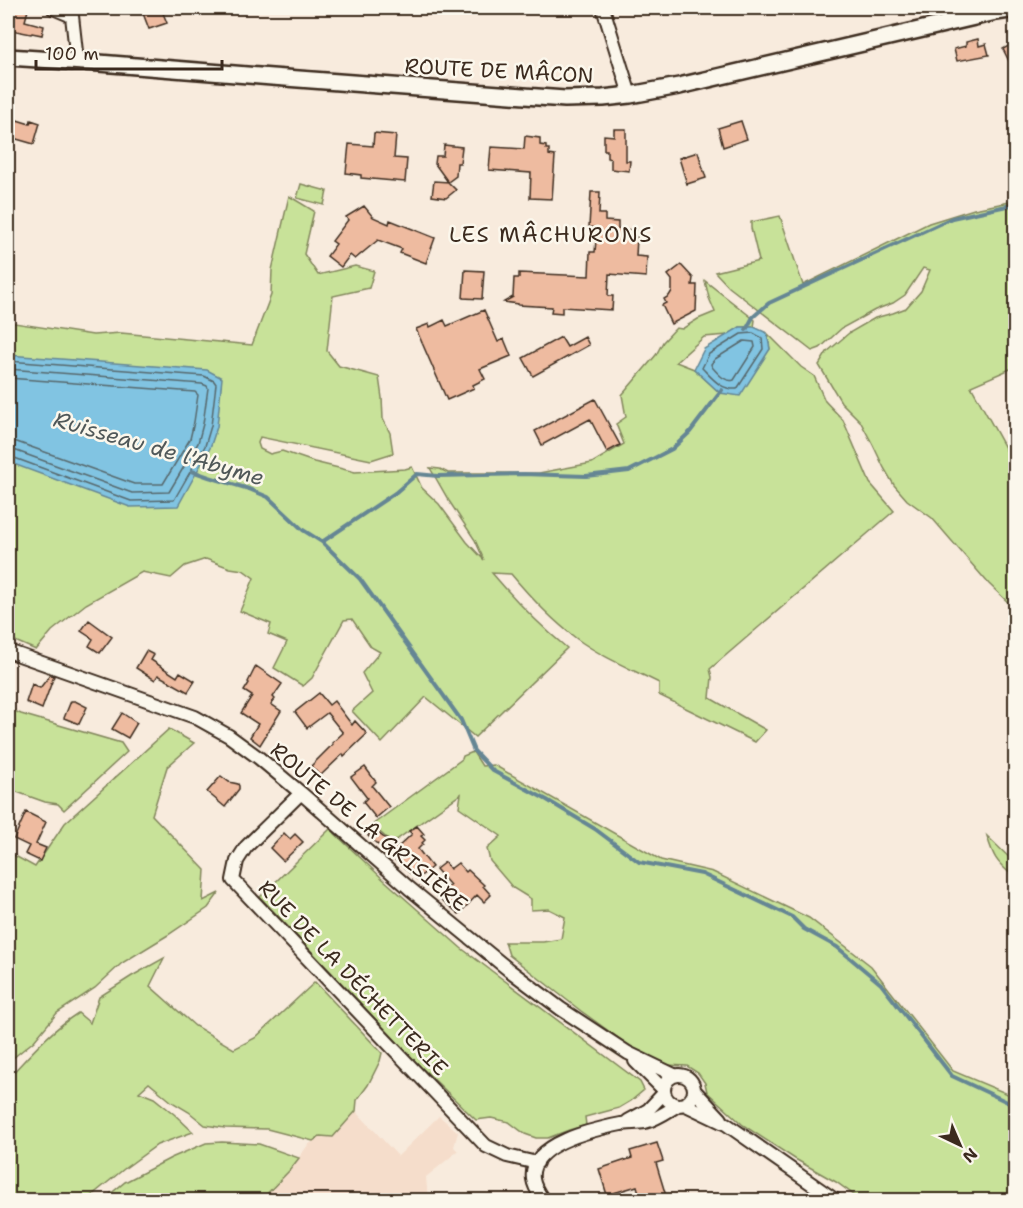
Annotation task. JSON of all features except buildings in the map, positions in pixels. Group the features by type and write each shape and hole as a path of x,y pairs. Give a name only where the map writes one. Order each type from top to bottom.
{"street":[{"path":"53,8 72,15 77,61"},
{"path":"603,8 630,95"},
{"name":"ROUTE DE MÂCON","path":"8,57 565,99 603,98 679,86 788,59 1016,9"},
{"name":"ROUTE DE LA GRISIÈRE","path":"8,651 195,717 229,736 302,793 483,949 561,1009 627,1053 674,1075 685,1076 693,1084 694,1090 726,1124 835,1200"},
{"name":"RUE DE LA DÉCHETTERIE","path":"302,793 246,847 237,861 232,880 486,1146 507,1156 537,1163"},
{"name":"ROUTE DE LA GRISIÈRE","path":"627,1053 664,1092 669,1101 726,1124"},
{"path":"621,1125 648,1110 664,1092 666,1081 674,1075"},
{"path":"543,1200 533,1179 533,1171 542,1155 552,1147 567,1139 654,1119 691,1099 694,1090"}],"shaded area":[{"path":"356,1111 398,1156 439,1116 458,1132 454,1147 458,1151 426,1177 428,1200 261,1200 289,1171 308,1145 320,1136 333,1137"}],"green space":[{"path":"301,184 327,191 324,205 297,198"},
{"path":"289,196 314,211 304,254 318,275 355,266 374,271 369,288 333,296 327,351 339,366 379,377 383,419 390,433 393,453 371,460 260,437 258,443 260,449 270,454 282,451 355,472 412,467 422,488 439,504 467,542 484,560 475,540 430,468 448,473 539,473 592,463 624,444 616,424 626,417 622,395 676,328 682,329 715,312 705,281 755,320 754,327 740,327 728,335 704,337 676,362 694,369 720,393 770,349 767,333 801,367 814,376 825,401 843,420 870,483 894,511 710,669 712,677 710,698 766,730 755,742 659,695 659,683 577,639 542,608 511,574 492,573 528,612 567,648 475,737 426,697 382,743 352,711 372,693 362,673 380,652 371,647 352,619 344,620 312,678 303,686 274,668 287,642 268,634 271,624 240,611 254,578 243,570 206,559 185,566 171,578 142,572 86,604 52,631 36,650 8,638 8,322 93,335 121,333 252,345 271,295 272,270"},
{"path":"1015,201 1015,367 971,386 1015,466 1015,609 989,584 932,518 907,500 894,485 860,421 841,402 819,365 827,352 849,333 875,318 906,308 921,291 930,270 923,268 905,295 842,328 820,348 812,351 729,287 715,272 759,261 751,222 780,216 803,285 929,223 974,209"},
{"path":"8,708 21,714 121,743 127,752 64,810 58,804 14,791 8,801"},
{"path":"169,729 194,743 167,767 152,815 205,870 203,901 219,893 208,908 122,963 95,988 57,1013 34,1041 8,1062 8,852 35,867 65,823"},
{"path":"473,752 482,766 494,765 661,860 713,872 809,918 871,966 953,1071 1015,1097 1015,1200 861,1200 743,1125 707,1092 705,1083 698,1073 687,1066 666,1065 635,1050 509,955 505,942 543,942 561,939 565,917 549,909 531,910 531,899 513,888 490,861 487,849 501,836 459,807 461,794 392,843 372,825 463,756"},
{"path":"330,829 461,948 640,1082 644,1090 619,1108 585,1117 586,1125 548,1138 536,1138 525,1134 509,1122 491,1118 476,1120 419,1065 260,897"},
{"path":"987,836 1015,863 1015,875 1012,875 993,854"},
{"path":"164,958 150,986 195,1026 234,1049 255,1038 315,982 382,1053 368,1085 357,1100 356,1111 333,1137 320,1136 313,1141 267,1129 205,1125 149,1083 139,1092 154,1098 193,1132 157,1145 86,1200 8,1200 8,1078 41,1043 68,1020 78,1013 90,1023 99,997"},
{"path":"206,1143 259,1144 299,1158 261,1200 103,1200 125,1182 171,1158"}],"water":[{"path":"740,327 754,327 767,333 770,349 740,396 720,393 694,369 704,349"},
{"name":"Ruisseau de l'Abyme","path":"8,355 207,370 222,378 217,427 210,448 178,506 130,507 8,462"}],"waterway":[{"path":"746,330 753,317 769,303 952,218 1016,204"},
{"path":"322,542 395,493 417,474 586,476 629,471 672,449 690,432 722,390"},
{"name":"Ruisseau de l'Abyme","path":"192,471 268,497 303,530 322,542 360,579 461,720 474,751 493,771 595,829 639,862 702,874 792,917 804,929 837,947 881,984 952,1076 1016,1106"}],"district":[{"name":"LES MÂCHURONS","path":"551,234"}]}
